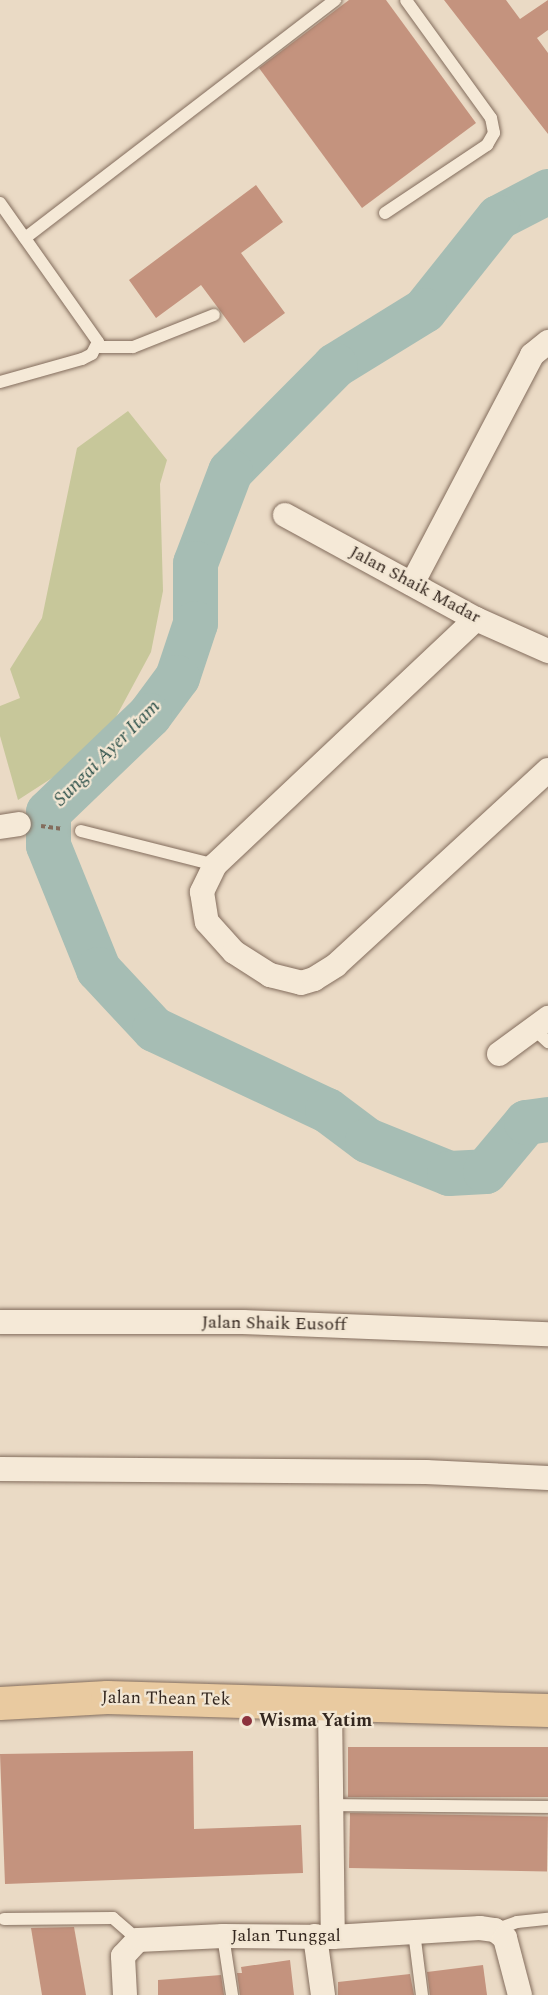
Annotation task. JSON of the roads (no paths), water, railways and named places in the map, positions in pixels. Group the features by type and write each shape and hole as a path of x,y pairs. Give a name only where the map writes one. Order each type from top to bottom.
{"main road":[{"name":"Jalan Thean Tek","path":"0,1703 107,1697 548,1710"}],"street":[{"path":"412,584 532,355 548,342"},
{"name":"Jalan Shaik Madar","path":"285,515 477,619 548,651"},
{"path":"477,619 215,865 202,892 207,922 234,952 270,975 301,983 314,979 336,965 548,770"},
{"path":"499,1054 543,1029"},
{"name":"Jalan Shaik Eusoff","path":"0,1322 243,1322 548,1334"},
{"path":"0,1469 426,1472 548,1478"},
{"path":"323,1995 330,1705"},
{"path":"495,1930 505,1938 512,1953 520,1995"},
{"name":"Jalan Tunggal","path":"138,1940 495,1930"},
{"path":"125,1995 123,1956 138,1940"}],"lane":[{"path":"25,238 335,0"},
{"path":"385,213 487,145 494,133 491,118 406,0"},
{"path":"0,203 88,323 98,342 97,347"},
{"path":"0,382 82,359 97,347 133,347 214,315"},
{"path":"81,831 215,865"},
{"path":"328,1805 548,1807"},
{"path":"4,1919 113,1918 138,1940"},
{"name":"Jalan Tunggal","path":"495,1930 517,1922 548,1919"},
{"path":"414,1932 422,1995"},
{"path":"224,1936 232,1995"}],"waterway":[{"name":"Sungai Ayer Itam","path":"548,191 498,217 424,310 335,365 230,471 195,563 195,623 177,677 149,715 48,812 48,845 98,969 154,1029 327,1110 367,1140 449,1173 485,1171 526,1122 548,1119"}],"place":[{"name":"Wisma Yatim","path":"247,1721"}]}
